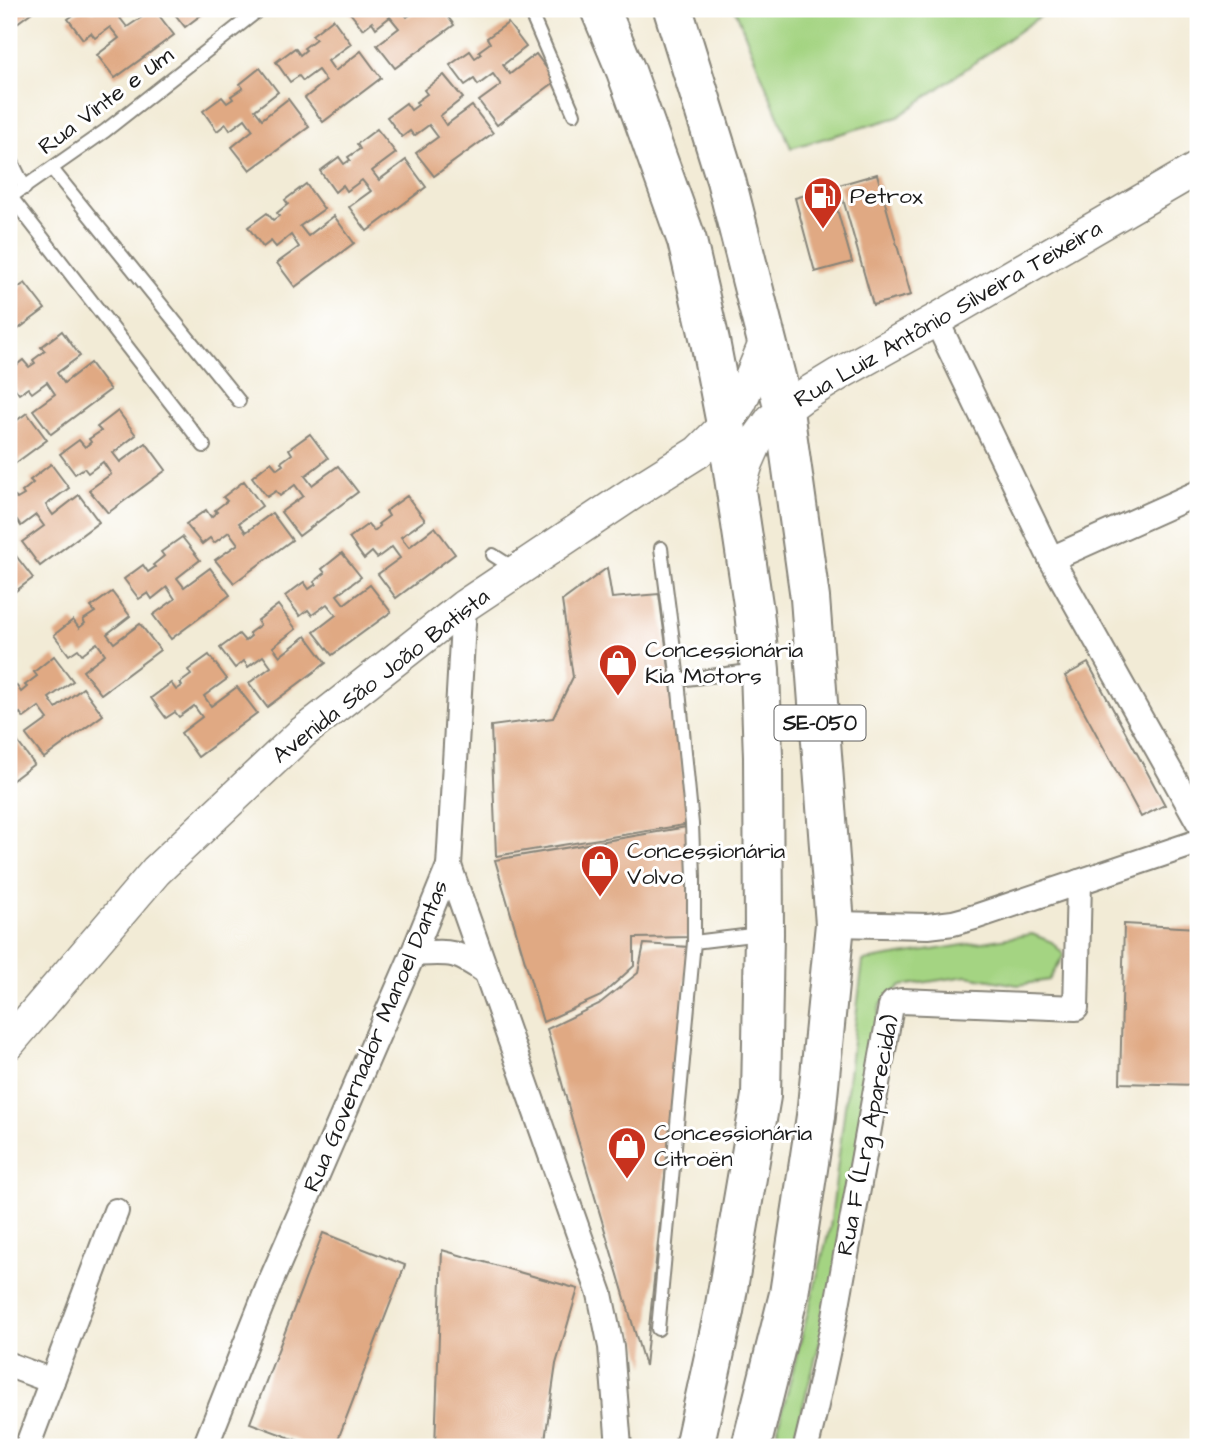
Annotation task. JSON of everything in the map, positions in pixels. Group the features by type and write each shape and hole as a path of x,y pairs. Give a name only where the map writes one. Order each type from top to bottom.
{"main road":[{"name":"SE-050","path":"600,9 626,71 687,241 726,424 754,611 760,670 764,757 761,1097 724,1311 694,1447"},
{"name":"SE-050","path":"673,9 726,180 784,411 810,598 835,924 816,1115 789,1294 751,1447"}],"street":[{"name":"Rua Luiz Antônio Silveira Teixeira","path":"736,495 758,438 771,420 803,396 1198,168"},
{"path":"936,320 1051,559 1198,821"},
{"name":"Avenida São João Batista","path":"9,1042 141,888 302,733 464,607 506,563 629,496 698,452 726,424 741,401 766,338"},
{"path":"1051,559 1198,493"},
{"name":"Rua Governador Manoel Dantas","path":"205,1447 270,1283 449,866 464,607"},
{"path":"835,924 928,926 953,923 1198,842"},
{"path":"449,866 600,1294 611,1347 619,1447"},
{"name":"Rua F (Lrg Aparecida)","path":"806,1447 835,1316 891,1006 897,1001 1076,1008 1079,882"},
{"path":"413,954 443,952 459,955 486,972"},
{"path":"27,1447 116,1210"},
{"path":"9,1365 52,1381"}],"lane":[{"name":"Rua Vinte e Um","path":"10,198 105,131 260,9"},
{"path":"529,9 574,114"},
{"path":"9,156 25,188"},
{"path":"52,169 239,401"},
{"path":"10,198 204,446"},
{"path":"658,1329 694,942 692,824 678,680 661,548"},
{"path":"678,680 760,670"},
{"path":"694,942 764,934"}],"green space":[{"path":"735,9 1050,9 898,117 791,148"},
{"path":"1032,934 1052,942 1064,955 1049,980 1018,985 967,976 901,986 880,1005 847,1241 792,1447 773,1447 830,1227 863,961"}],"building":[{"path":"9,9 36,9 9,29"},
{"path":"82,9 90,9 93,12 97,9 133,9 120,18 127,27 154,9 174,35 115,78 97,55 119,38 110,27 95,38 91,33 83,39 68,19"},
{"path":"171,9 209,9 185,27"},
{"path":"347,9 401,9 407,17 419,9 442,9 454,25 395,68 377,45 399,28 390,17 376,28 372,22 363,29"},
{"path":"333,19 351,44 328,61 335,71 361,51 381,78 323,122 305,98 326,81 318,70 303,81 299,76 290,82 276,62 295,48 300,55 306,50 304,48 316,39 312,35"},
{"path":"508,23 526,47 503,65 510,74 536,54 556,81 497,125 479,101 501,85 493,74 478,85 474,79 465,85 450,65 470,51 475,58 481,54 479,51 490,43 487,38"},
{"path":"260,68 278,92 255,110 262,119 288,99 309,127 250,170 232,147 253,130 245,119 230,130 226,124 217,131 203,111 222,97 227,103 233,99 231,96 243,88 240,84"},
{"path":"444,75 463,98 440,116 446,125 472,106 493,133 434,176 416,153 438,137 429,125 414,136 410,131 402,137 387,117 406,103 411,110 418,105 416,102 427,94 424,90"},
{"path":"377,129 396,153 372,171 379,180 406,160 426,187 367,231 349,207 371,191 362,180 347,191 343,185 335,192 320,171 339,157 344,164 350,160 348,157 360,149 357,144"},
{"path":"877,174 911,295 873,305 839,185"},
{"path":"306,184 324,209 300,226 308,236 334,216 354,243 295,287 277,263 299,247 291,235 276,247 271,241 263,247 248,227 267,213 273,220 279,216 277,213 288,204 285,200"},
{"name":"Petrox","path":"831,188 852,262 815,272 795,198"},
{"path":"25,283 45,309 9,336 9,294"},
{"path":"62,331 80,356 57,373 64,383 90,363 110,390 51,434 33,410 55,394 47,382 32,393 28,388 19,394 9,380 9,371 23,360 29,367 35,363 33,360 45,351 41,347"},
{"path":"118,411 136,435 113,453 120,462 146,443 166,470 108,513 89,490 111,474 103,462 88,473 84,468 75,474 60,454 79,440 85,447 91,442 89,439 101,431 97,427"},
{"path":"27,413 47,440 9,468 9,426"},
{"path":"310,434 328,458 305,476 312,485 338,466 358,492 299,536 281,512 303,496 295,485 280,496 276,491 267,497 252,477 271,462 277,469 283,465 281,462 292,454 289,449"},
{"path":"51,464 69,488 46,505 53,515 79,495 99,522 40,566 22,542 44,526 36,515 21,526 17,520 9,526 9,495 12,493 17,499 24,495 22,492 33,483 30,480"},
{"path":"244,481 262,506 239,523 246,532 272,513 292,540 234,583 215,560 238,544 229,532 214,543 210,538 202,544 186,524 206,510 211,517 217,512 215,510 227,501 223,497"},
{"path":"407,496 425,520 401,537 409,547 435,527 455,554 396,598 378,574 400,558 392,547 377,558 372,552 364,559 349,538 368,524 374,531 380,526 378,524 389,516 386,511"},
{"path":"182,537 200,560 177,578 184,587 210,568 230,595 171,639 153,615 175,599 167,587 152,599 148,593 139,599 124,579 143,565 148,572 155,567 153,565 164,556 161,552"},
{"path":"13,552 33,578 9,596 9,555"},
{"path":"342,553 361,577 337,595 344,604 370,585 391,612 332,655 314,632 336,615 327,604 312,615 308,610 300,616 285,596 304,582 309,589 316,584 314,582 325,573 322,569"},
{"name":"Concessionária Kia Motors","path":"607,568 612,598 659,594 690,824 496,856 491,726 553,718 573,677 562,601"},
{"path":"112,592 130,616 107,634 114,643 140,624 160,650 101,694 83,671 105,654 97,643 82,654 78,649 69,655 54,635 73,620 79,628 85,623 83,620 95,612 91,607"},
{"path":"278,605 296,629 273,647 280,656 306,636 326,663 267,707 249,683 271,667 263,656 248,667 244,661 235,668 220,648 239,634 245,641 251,636 249,633 260,625 257,621"},
{"path":"209,655 227,679 204,696 211,706 237,687 257,713 198,757 181,733 202,717 194,706 179,717 175,712 166,718 151,698 171,683 176,690 182,686 180,683 191,675 188,670"},
{"path":"54,656 73,681 49,698 56,708 83,688 103,715 44,758 26,735 48,719 39,707 24,718 20,713 12,719 9,715 9,690 16,685 21,692 27,687 25,685 37,676 34,672"},
{"path":"1088,663 1165,805 1141,817 1065,676"},
{"path":"14,737 34,764 9,783 9,742"},
{"name":"Concessionária Volvo","path":"692,826 693,937 634,938 634,966 601,996 543,1022 495,860"},
{"path":"1124,924 1198,928 1198,1085 1120,1083"},
{"name":"Concessionária Citroën","path":"644,944 689,947 645,1366 547,1029 599,1004 638,973"},
{"path":"323,1233 405,1265 335,1447 315,1447 250,1423"},
{"path":"442,1250 578,1289 556,1364 544,1447 435,1447"}],"place":[{"name":"Petrox","path":"823,230"},
{"name":"Concessionária Kia Motors","path":"618,697"},
{"name":"Concessionária Volvo","path":"600,898"},
{"name":"Concessionária Citroën","path":"627,1180"}]}
